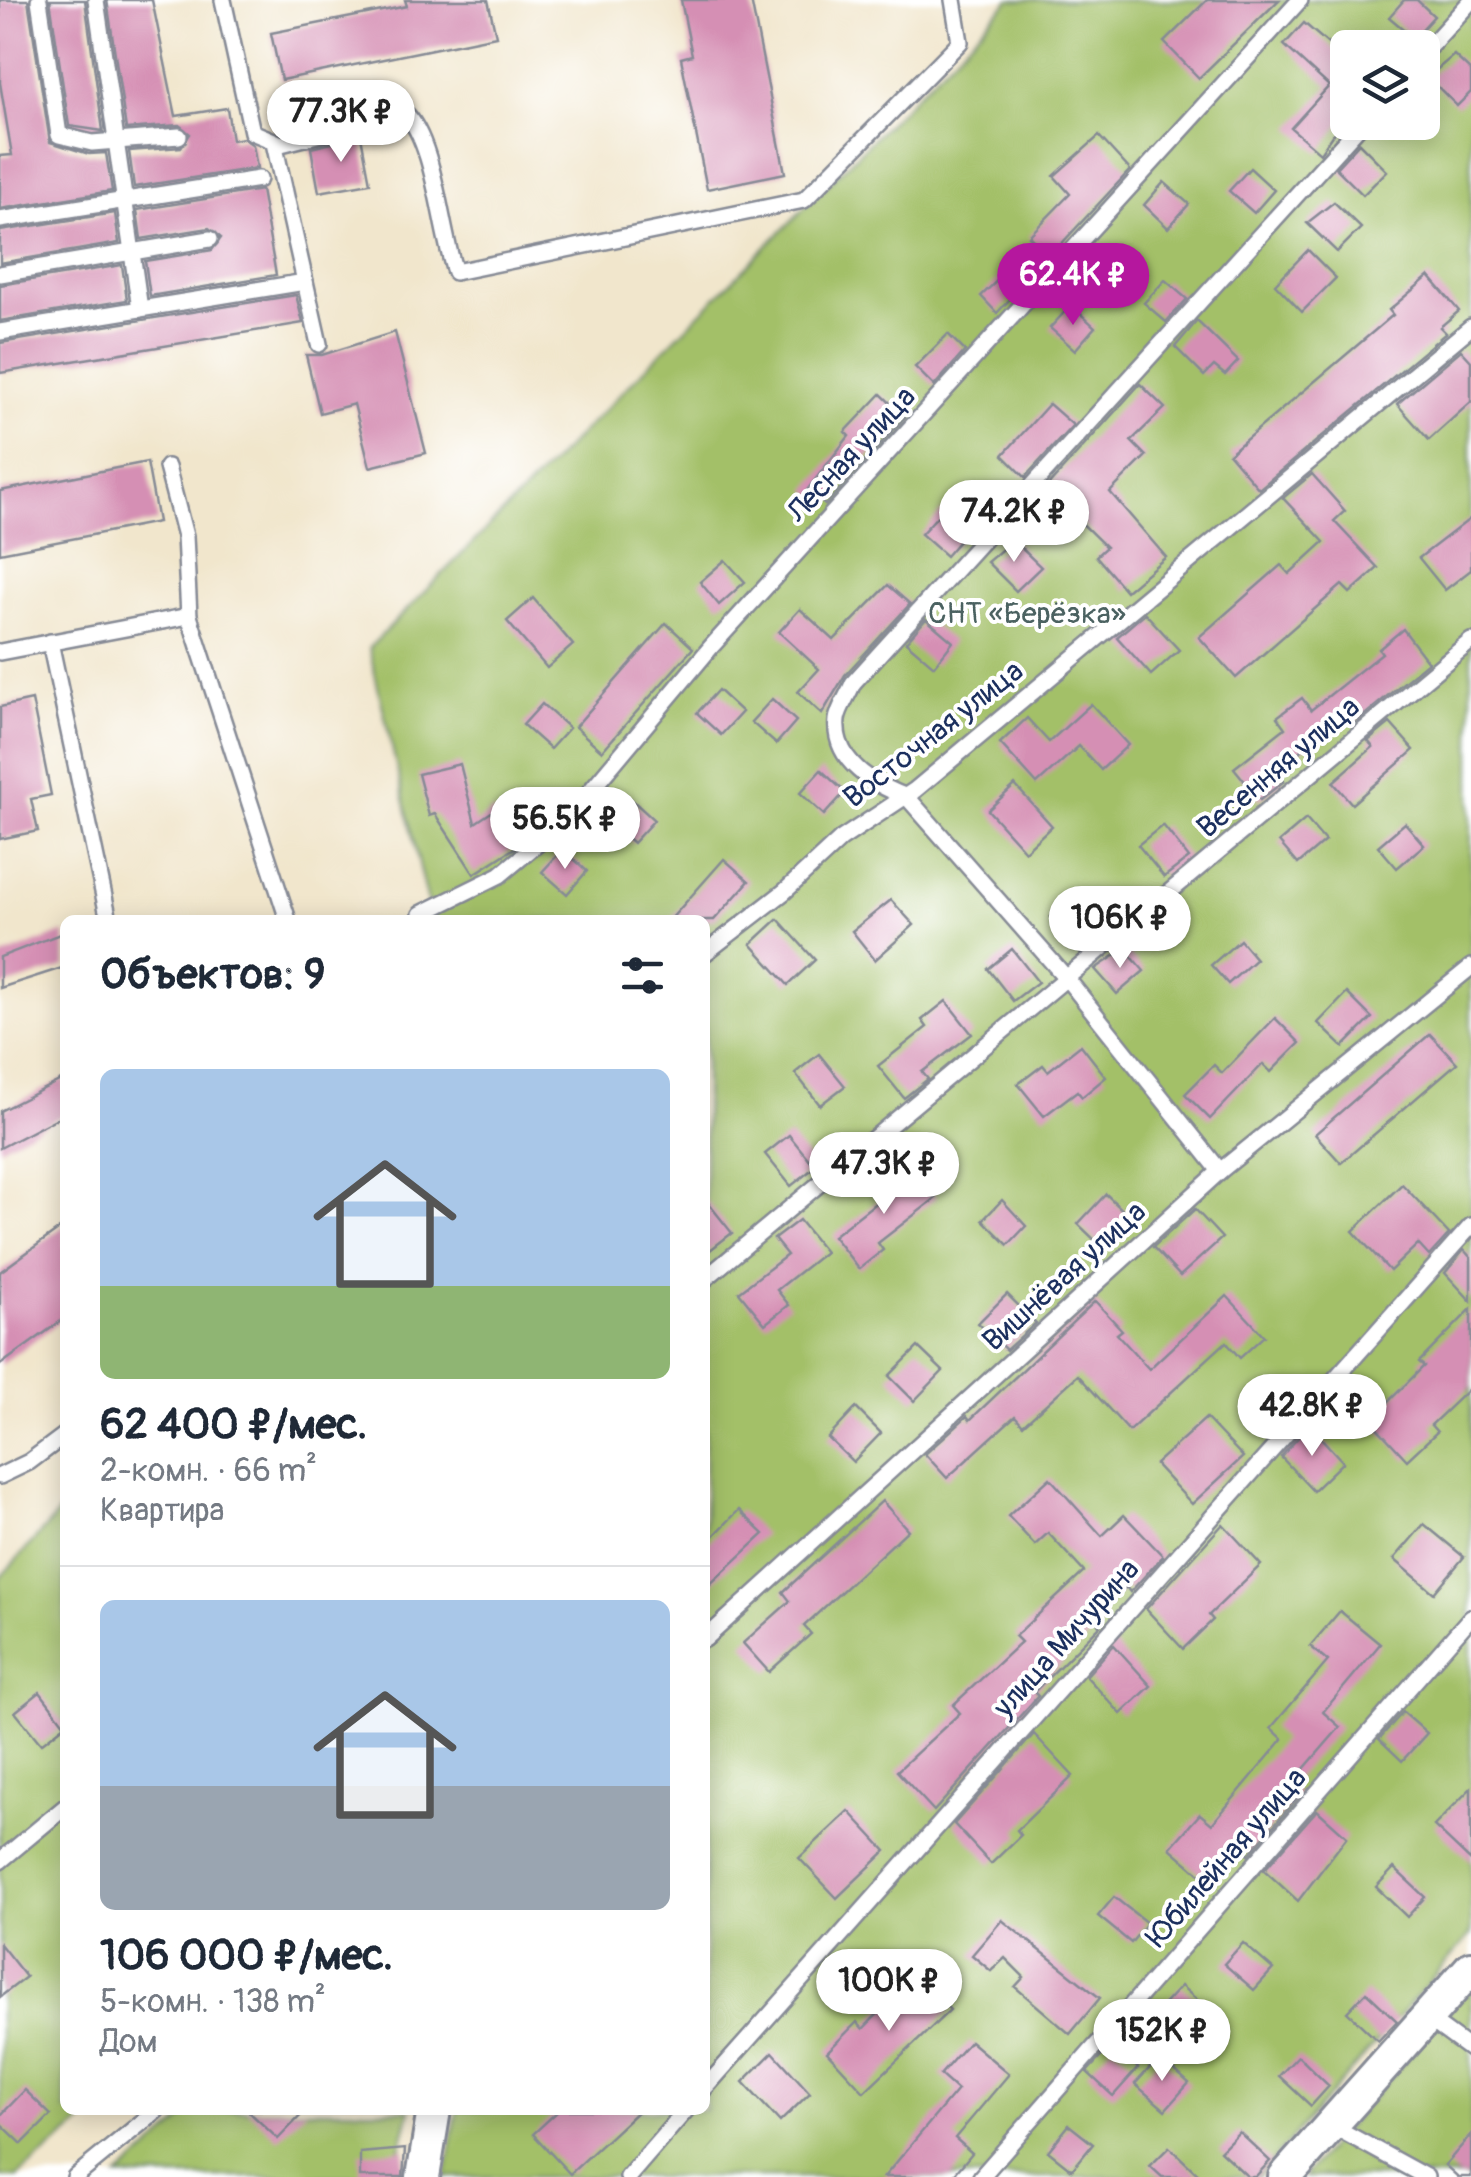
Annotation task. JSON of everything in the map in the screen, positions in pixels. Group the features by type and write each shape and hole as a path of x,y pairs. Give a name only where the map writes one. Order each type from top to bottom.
{"street":[{"path":"1285,2177 1471,1968"},
{"path":"423,2177 433,2115"}],"lane":[{"path":"39,0 58,135 92,143 178,136"},
{"path":"96,0 120,142 140,309"},
{"path":"224,0 252,132 274,143 405,113 419,127 443,239 455,272 804,200 960,42 953,0"},
{"name":"Лесная улица","path":"420,914 500,875 566,820 711,647 1300,0"},
{"path":"1440,36 1471,1"},
{"path":"1220,1171 1068,980 906,797 870,783 846,756 836,720 854,684 1347,140"},
{"path":"274,143 318,344"},
{"path":"0,220 259,179"},
{"path":"0,274 210,239"},
{"path":"0,332 305,282"},
{"name":"Восточная улица","path":"710,949 784,892 841,839 906,797 1471,327"},
{"path":"167,468 185,536 190,616 286,915"},
{"path":"0,652 190,616"},
{"name":"Весенняя улица","path":"710,1276 1471,641"},
{"path":"50,642 109,915"},
{"name":"Вишнёвая улица","path":"710,1634 1220,1171 1471,967"},
{"name":"улица Мичурина","path":"710,2082 1471,1226"},
{"path":"0,1476 29,1462 60,1439"},
{"name":"Юбилейная улица","path":"982,2177 1471,1616"},
{"path":"0,1861 60,1811"},
{"path":"1426,2017 1471,2050"},
{"path":"75,2177 151,2115"},
{"path":"628,2177 682,2115"},
{"path":"1329,2124 1426,2177"}],"green space":[{"name":"СНТ «Берёзка»","path":"1010,0 1471,0 1471,1934 1258,2177 446,2177 456,2115 710,2115 710,915 431,915 369,648"},
{"path":"60,1512 60,2115 92,2115 17,2177 0,2177 0,1578"},
{"path":"1471,1985 1471,2177 1303,2177"},
{"path":"188,2115 409,2115 393,2177 118,2177"}],"building":[{"path":"0,0 28,0 50,142 89,154 106,153 112,191 0,209 0,156 12,155 0,83"},
{"path":"50,0 85,0 103,131 69,126"},
{"path":"107,0 152,0 176,116 227,108 232,140 243,138 253,145 257,168 134,187 129,151 181,147 190,134 179,125 126,129"},
{"path":"405,0 488,0 496,36 281,80 271,33 407,6"},
{"path":"681,0 751,0 785,173 707,189 681,58 692,55"},
{"path":"1207,0 1279,0 1199,78 1164,42"},
{"path":"1404,0 1417,0 1434,16 1421,30 1404,30 1389,17"},
{"path":"1304,23 1330,45 1330,138 1320,153 1291,128 1329,86 1284,45"},
{"path":"1454,55 1471,71 1471,92 1457,106 1440,89 1440,67"},
{"path":"361,136 370,183 319,192 311,148"},
{"path":"1099,136 1130,170 997,313 981,296 1036,243 1029,236 1070,194 1054,176"},
{"path":"1359,143 1387,171 1363,195 1336,168"},
{"path":"1250,168 1274,190 1254,213 1229,191"},
{"path":"1164,182 1189,204 1168,228 1144,205"},
{"path":"261,190 276,275 150,296 145,261 212,250 221,238 209,228 141,239 137,210"},
{"path":"1334,202 1361,228 1337,252 1307,223"},
{"path":"115,213 119,243 0,263 0,231"},
{"path":"1308,250 1336,278 1302,312 1275,284"},
{"path":"122,265 127,300 0,321 0,285"},
{"path":"1429,276 1459,311 1440,327 1446,333 1259,489 1229,454 1393,315 1389,310"},
{"path":"1165,280 1187,299 1166,322 1144,303"},
{"path":"296,295 303,323 0,373 0,343"},
{"path":"1071,305 1095,327 1075,350 1050,328"},
{"path":"1197,321 1238,361 1225,375 1214,366 1204,376 1175,347"},
{"path":"395,332 426,453 370,467 354,404 320,413 306,355 322,355"},
{"path":"948,334 965,351 934,386 915,367"},
{"path":"1461,350 1471,361 1471,402 1429,440 1397,404"},
{"path":"1140,384 1165,408 1131,441 1146,456 1110,492 1166,557 1126,591 1096,556 1106,547 1046,488"},
{"path":"881,394 905,417 825,505 807,490 849,436 845,432"},
{"path":"1049,404 1073,425 1025,477 1003,455"},
{"path":"147,462 158,522 0,553 0,491"},
{"path":"1312,474 1345,511 1334,521 1378,568 1350,593 1342,585 1236,678 1199,637 1281,565 1289,574 1324,542 1283,498"},
{"path":"942,511 966,533 946,556 921,534"},
{"path":"1471,518 1471,570 1445,590 1419,558"},
{"path":"1013,540 1041,567 1016,591 987,562"},
{"path":"725,560 745,582 719,605 700,582"},
{"path":"888,585 910,604 845,675 822,714 798,692 819,669 779,632 800,609 834,640"},
{"path":"533,598 573,645 547,668 507,621"},
{"path":"1145,613 1179,650 1151,675 1117,637"},
{"path":"926,619 953,642 934,666 906,642"},
{"path":"666,623 693,648 602,751 575,727"},
{"path":"1403,629 1428,662 1354,724 1347,714 1276,770 1284,781 1260,800 1234,768 1285,728 1277,717 1302,698 1311,710 1382,653 1379,649"},
{"path":"718,690 742,712 721,735 697,713"},
{"path":"772,699 796,721 776,744 751,722"},
{"path":"32,700 51,795 31,799 38,831 0,839 0,707"},
{"path":"542,704 569,728 550,749 523,725"},
{"path":"1091,704 1128,745 1101,770 1079,746 1037,784 1000,743 1027,718 1049,742"},
{"path":"1390,723 1414,750 1352,804 1333,782 1373,747 1368,741"},
{"path":"460,764 475,823 493,811 516,847 474,874 435,814 429,816 418,774"},
{"path":"821,770 845,792 824,815 800,793"},
{"path":"1015,785 1052,826 1025,851 988,810"},
{"path":"630,798 654,820 633,843 609,821"},
{"path":"1306,819 1325,841 1298,864 1279,842"},
{"path":"1405,823 1424,845 1397,868 1378,846"},
{"path":"1163,825 1189,858 1164,877 1138,845"},
{"path":"563,849 587,871 567,894 542,872"},
{"path":"724,859 749,881 714,920 710,920 710,915 674,915"},
{"path":"1075,898 1103,933 1080,952 1050,917"},
{"path":"891,900 914,925 875,960 852,931"},
{"path":"778,919 815,960 788,985 751,944"},
{"path":"60,934 60,969 0,988 0,957"},
{"path":"1240,940 1256,959 1228,984 1211,965"},
{"path":"1012,949 1038,982 1013,1001 988,969"},
{"path":"1125,949 1144,971 1117,994 1095,969"},
{"path":"1347,993 1372,1018 1343,1047 1318,1023"},
{"path":"946,1001 972,1034 922,1072 928,1079 904,1098 878,1066 927,1027 922,1020"},
{"path":"1275,1018 1300,1043 1271,1072 1263,1064 1210,1119 1185,1094 1214,1065 1222,1073"},
{"path":"1430,1034 1457,1063 1341,1163 1315,1134"},
{"path":"1081,1045 1106,1077 1082,1097 1077,1091 1044,1116 1018,1084 1043,1065 1048,1071"},
{"path":"819,1054 845,1086 820,1105 795,1073"},
{"path":"60,1081 60,1117 0,1148 0,1111"},
{"path":"789,1135 815,1167 791,1186 765,1154"},
{"path":"910,1165 936,1198 878,1243 883,1250 859,1269 833,1236 891,1191 886,1184"},
{"path":"1402,1184 1449,1234 1429,1256 1418,1244 1390,1271 1353,1231"},
{"path":"1106,1194 1132,1219 1103,1248 1078,1224"},
{"path":"1002,1200 1026,1226 1008,1245 983,1220"},
{"path":"710,1205 732,1233 710,1250"},
{"path":"1195,1209 1222,1238 1180,1276 1153,1247"},
{"path":"799,1220 825,1252 777,1290 789,1305 765,1324 739,1292 787,1255 774,1239"},
{"path":"60,1229 60,1322 0,1365 0,1272"},
{"path":"1464,1250 1471,1258 1471,1301 1445,1273"},
{"path":"1007,1294 1036,1323 1006,1350 978,1323"},
{"path":"1227,1296 1264,1336 1240,1358 1226,1342 1129,1431 1078,1375 1023,1425 1015,1416 947,1478 925,1454 967,1416 970,1420 1095,1301 1122,1330 1117,1334 1149,1369"},
{"path":"1471,1309 1471,1387 1431,1425 1437,1432 1407,1460 1370,1420 1424,1366 1419,1362"},
{"path":"918,1347 943,1371 914,1401 889,1376"},
{"path":"856,1408 881,1433 853,1462 828,1438"},
{"path":"1206,1418 1243,1457 1192,1504 1155,1464"},
{"path":"1309,1425 1343,1462 1313,1491 1281,1457"},
{"path":"1050,1478 1102,1536 1124,1515 1163,1556 1130,1592 1126,1587 1093,1618 1100,1626 1034,1692 1038,1696 934,1811 897,1771 960,1713 953,1705 1021,1642 1015,1636 1084,1572 1048,1533 1035,1545 1008,1516"},
{"path":"882,1501 908,1530 804,1626 811,1634 769,1672 743,1643 790,1601 783,1592"},
{"path":"739,1510 764,1534 710,1584 710,1540"},
{"path":"1223,1524 1261,1565 1209,1615 1213,1620 1183,1649 1146,1609"},
{"path":"1424,1524 1464,1557 1434,1593 1394,1559"},
{"path":"1340,1611 1380,1644 1323,1712 1340,1727 1290,1785 1300,1795 1248,1855 1239,1848 1209,1882 1170,1848 1200,1814 1212,1824 1283,1739 1271,1728 1328,1661 1310,1646"},
{"path":"1114,1645 1151,1686 1121,1714 1086,1676"},
{"path":"40,1692 60,1718 60,1729 41,1744 15,1712"},
{"path":"1403,1712 1427,1733 1402,1761 1379,1739"},
{"path":"1034,1734 1073,1776 1017,1830 1021,1835 991,1864 954,1824"},
{"path":"1471,1788 1471,1861 1434,1826"},
{"path":"1317,1810 1347,1837 1298,1901 1264,1870"},
{"path":"849,1811 886,1851 837,1898 799,1858"},
{"path":"1394,1868 1425,1897 1407,1917 1376,1887"},
{"path":"1114,1897 1147,1923 1131,1943 1098,1916"},
{"path":"1002,1920 1100,1998 1070,2034 1015,1987 1024,1977 1005,1958 991,1971 972,1955"},
{"path":"1243,1943 1273,1969 1254,1990 1224,1964"},
{"path":"0,1944 26,1977 0,1997"},
{"path":"917,1974 950,2010 864,2092 827,2052 857,2022 863,2029"},
{"path":"1181,1986 1210,2011 1185,2039 1156,2013"},
{"path":"1366,1992 1397,2021 1378,2041 1347,2012"},
{"path":"970,2041 1009,2074 955,2138 972,2153 952,2177 884,2177 957,2090 940,2075"},
{"path":"1112,2045 1138,2068 1113,2096 1087,2072"},
{"path":"773,2052 810,2093 780,2122 743,2082"},
{"path":"1298,2056 1329,2086 1311,2106 1279,2076"},
{"path":"1160,2057 1189,2083 1165,2110 1135,2084"},
{"path":"25,2090 51,2115 22,2144 0,2123 0,2116"},
{"path":"252,2115 301,2115 278,2139"},
{"path":"554,2115 634,2115 570,2174 533,2134"},
{"path":"1069,2125 1093,2144 1072,2170 1048,2151"},
{"path":"1239,2132 1270,2161 1255,2177 1248,2177 1220,2151"},
{"path":"1471,2135 1471,2177 1458,2177 1445,2165"},
{"path":"1169,2147 1201,2177 1162,2177 1150,2166"},
{"path":"405,2149 403,2177 360,2177 360,2153"}]}
